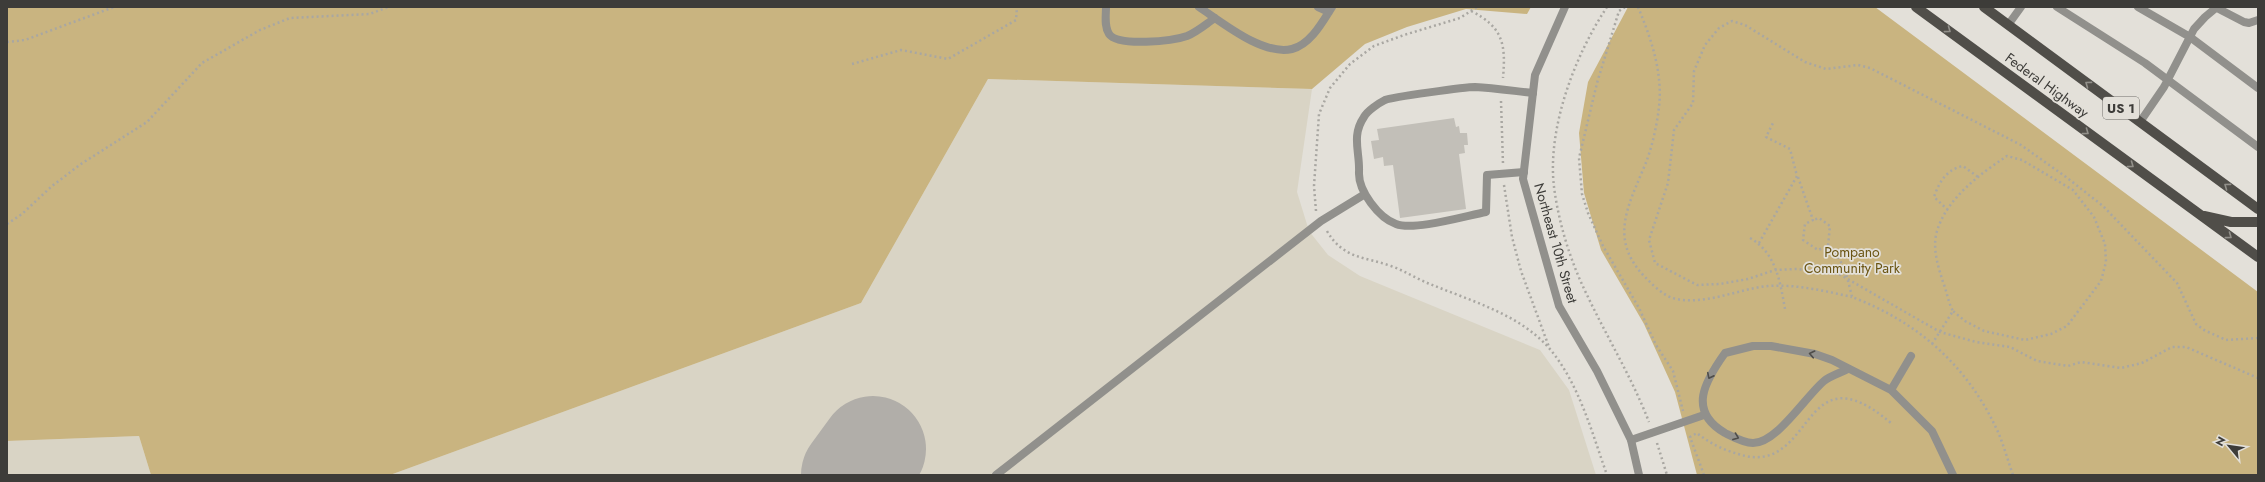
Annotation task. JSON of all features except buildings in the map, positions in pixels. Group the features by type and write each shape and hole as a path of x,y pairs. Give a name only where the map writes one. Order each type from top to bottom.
{"main road":[{"name":"Federal Highway","path":"1916,7 2258,258"},
{"name":"Federal Highway","path":"1984,7 2258,209"},
{"path":"2200,215 2231,222 2258,222"}],"street":[{"path":"1106,7 1106,25 1110,35 1118,40 1166,41 1188,36 1215,18"},
{"path":"1199,7 1241,35 1272,50 1293,49 1302,44 1318,29 1330,10 1318,7"},
{"name":"Northeast 10th Street","path":"1565,7 1535,75 1523,179 1559,306 1597,370 1631,440 1639,475"},
{"path":"2008,25 2020,7"},
{"path":"2057,7 2168,80 2258,147"},
{"path":"2138,7 2147,9 2190,37 2258,88"},
{"path":"2140,122 2168,80 2190,37 2205,17 2217,7 2244,22 2249,23 2258,20"},
{"path":"1524,172 1487,175 1486,212 1414,227 1397,225 1382,216 1365,194 1359,175 1359,162 1355,143 1359,126 1364,115 1386,100 1474,87 1533,93"},
{"path":"996,475 1321,221 1365,194"},
{"path":"1848,369 1824,381 1768,438 1754,443 1735,438 1718,429 1704,415 1703,404 1706,385 1711,372 1725,353 1753,346 1771,346 1816,354 1848,369 1891,390 1932,431 1953,475"},
{"path":"1891,390 1911,356"},
{"path":"1631,440 1704,415"}],"path":[{"path":"7,42 25,40 114,7"},
{"path":"7,224 22,214 52,186 81,164 147,122 202,63 260,30 290,18 370,14 388,7"},
{"path":"852,64 901,50 948,59 1016,20 1017,7"},
{"path":"1607,7 1574,70 1564,100 1556,133 1554,186 1560,218 1570,252 1588,296 1637,391 1663,457 1667,475"},
{"path":"1625,7 1619,11 1597,83 1579,158 1582,194 1588,213 1603,246 1639,308 1656,345 1673,371 1678,384 1690,437"},
{"path":"1638,7 1659,74 1661,90 1659,108 1649,154 1630,196 1624,222 1624,236 1631,259 1653,286 1675,299 1705,299 1768,286 1800,287 1852,297 1894,315 1932,344 1959,370 1979,397 1998,432 2013,475"},
{"path":"2258,338 2226,340 2214,336 2196,324 2177,283 2155,259 2103,206 2021,145 1870,68 1858,65 1826,69 1805,62 1745,25 1732,22 1719,28 1705,45 1694,71 1693,103 1674,130 1668,183 1649,240 1650,252 1655,263 1697,285 1720,284 1748,279 1775,270 1797,269 1839,274 1940,332 1976,342 2010,347 2038,361 2068,366 2081,362 2121,368 2142,363 2172,347 2186,347 2258,378"},
{"path":"1772,123 1766,137 1790,149 1797,176 1813,220"},
{"path":"2006,156 2022,160 2073,190 2094,217 2105,244 2106,262 2101,281 2081,310 2067,326 2051,334 2025,340 1984,331 1965,321 1953,311 1936,261 1937,232 1948,210 1978,177 2006,156"},
{"path":"1948,210 1934,197 1938,185 1953,168 1964,166 1978,177"},
{"path":"1760,243 1797,176"},
{"path":"1828,246 1818,250 1802,240 1805,224 1818,218 1830,226 1828,246 1837,256 1848,279 1852,297"},
{"path":"1750,238 1760,243 1770,255 1781,286 1786,309"},
{"path":"1932,344 1953,311"}],"shaded area":[{"path":"988,79 1312,89 1297,192 1309,231 1328,255 1360,276 1540,350 1569,390 1596,475 390,475 861,303"},
{"path":"139,436 151,475 7,475 7,441"}],"green space":[{"path":"7,7 1531,7 1527,14 1466,9 1407,27 1365,44 1312,89 988,79 861,303 390,475 151,475 139,436 7,441"},
{"name":"Pompano Community Park","path":"1628,7 1875,7 2258,292 2258,475 1697,475 1675,392 1644,324 1601,250 1584,193 1579,133 1588,82"}],"runway":[{"path":"854,475 873,449"}]}
